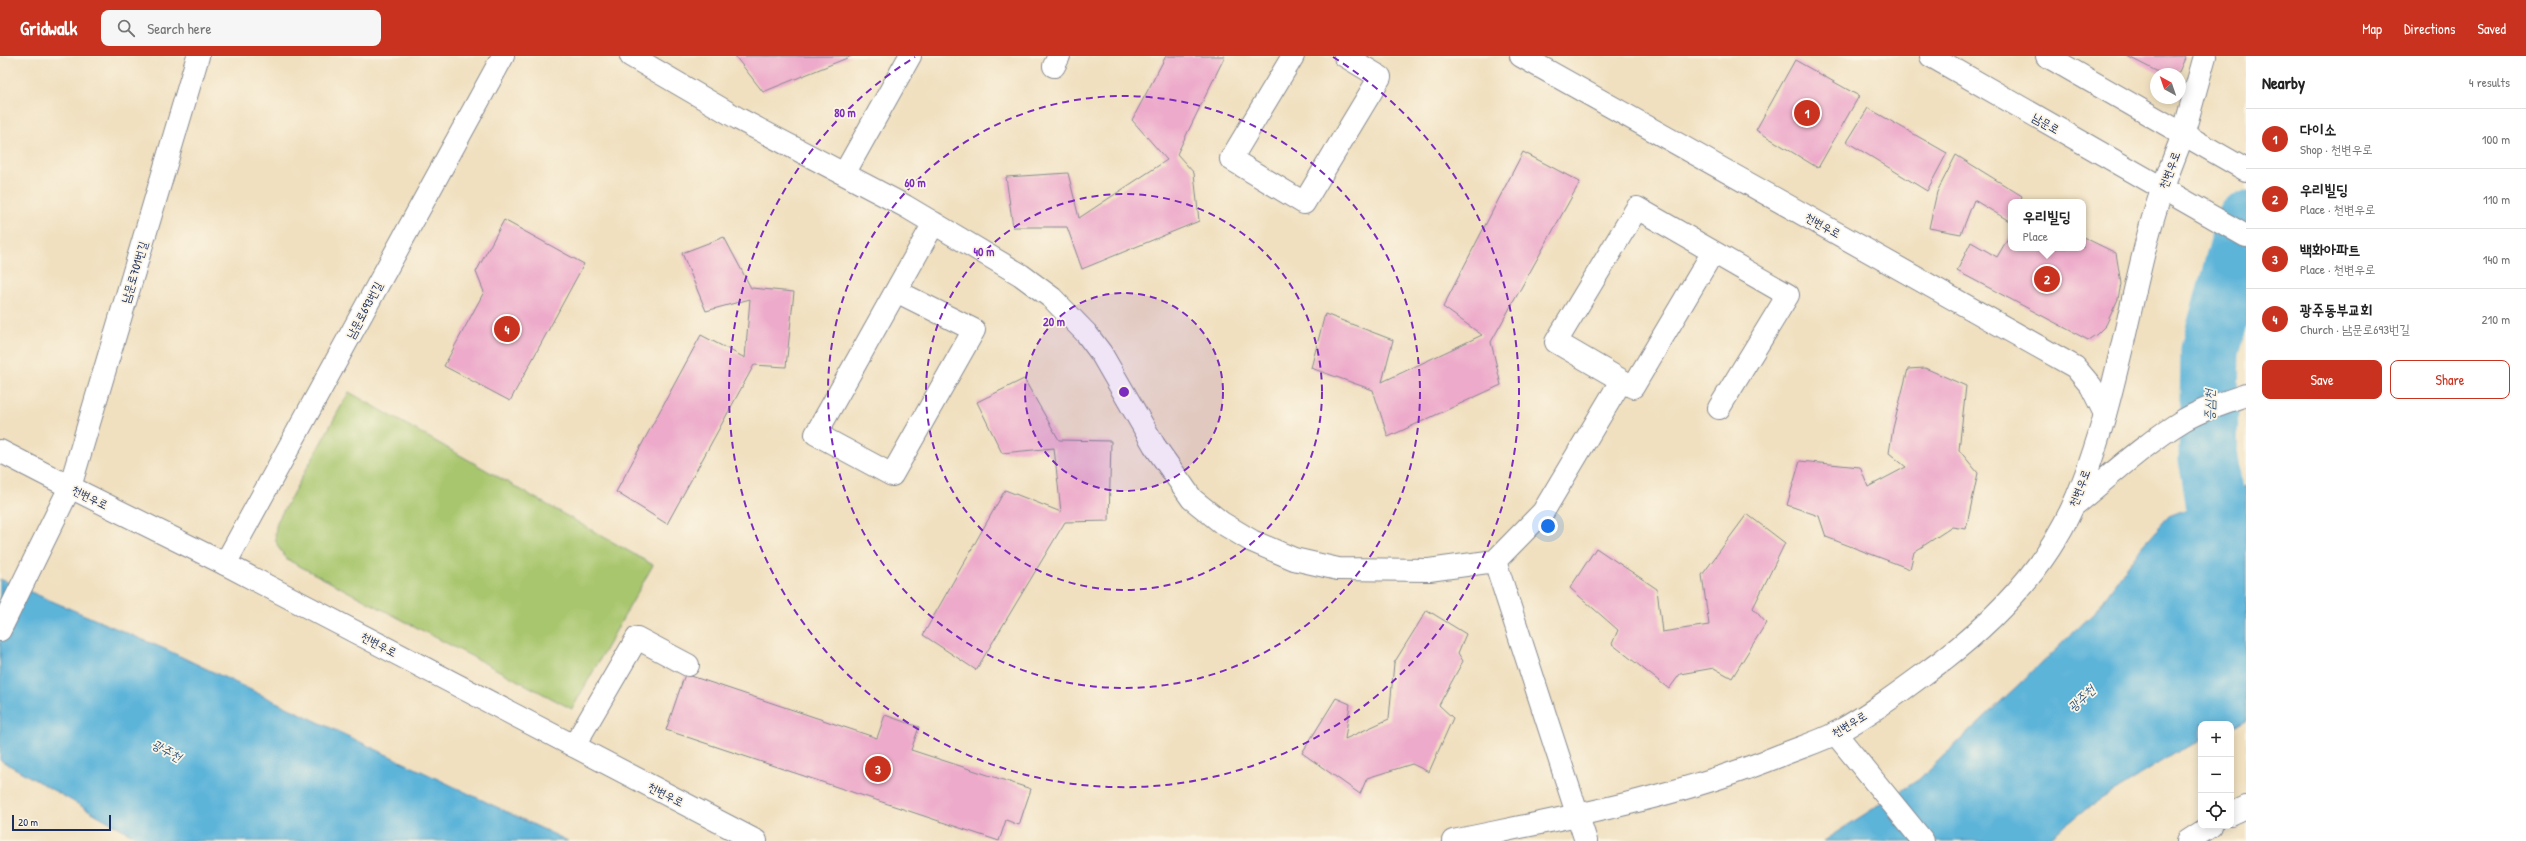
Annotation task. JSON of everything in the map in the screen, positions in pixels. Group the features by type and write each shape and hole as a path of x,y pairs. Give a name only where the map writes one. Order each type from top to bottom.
{"main road":[{"name":"남문로701번길","path":"0,630 70,487 198,56"},
{"name":"남문로693번길","path":"225,564 503,56"},
{"path":"631,56 739,119 934,223 1021,275 1052,298 1086,333 1101,353 1154,445 1192,499 1240,534 1294,559 1338,569 1428,570 1495,561 1543,512 1621,381"},
{"path":"844,174 910,56"},
{"path":"1293,56 1230,159 1304,203 1380,77 1345,56"},
{"name":"천변우로","path":"1521,56 2075,367 2091,386 2105,414"},
{"name":"남문로","path":"1931,56 2246,236"},
{"path":"2047,56 2246,170"},
{"name":"천변우로","path":"1453,841 1578,815 1682,790 1738,773 1835,733 1912,683 1968,641 2018,591 2052,545 2073,506 2105,414 2148,233 2162,189 2183,135 2205,56"},
{"path":"1713,252 1633,387 1556,342 1637,208 1788,295 1719,408"},
{"path":"896,291 974,330 892,475 816,434 934,223"},
{"path":"2073,506 2161,436 2185,420 2215,405 2246,395"},
{"name":"천변우로","path":"0,451 225,564 756,841"},
{"path":"1495,561 1586,841"},
{"path":"574,746 637,638 688,665"},
{"path":"1835,733 1923,841"},
{"path":"2234,813 2246,807"},
{"path":"2188,841 2206,829"}],"green space":[{"path":"349,392 653,565 572,709 288,560 278,547 275,534 277,522"}],"water":[{"name":"광주천","path":"2246,486 2246,721 2234,726 2234,721 2198,721 2198,742 2179,751 2086,809 2046,841 1823,841 1918,780 2094,613 2142,546 2169,516"},
{"name":"광주천","path":"0,579 167,650 568,841 143,841 0,760"}],"building":[{"path":"735,56 852,56 763,92"},
{"path":"1166,56 1225,56 1177,154 1194,173 1199,221 1082,269 1067,227 1013,227 1006,177 1068,173 1079,218 1167,160 1132,120"},
{"path":"2127,56 2186,56 2181,68 2150,68"},
{"path":"1795,60 1859,96 1818,168 1756,130"},
{"path":"1868,108 1947,153 1927,191 1847,142"},
{"path":"1523,152 1580,182 1491,342 1501,385 1388,437 1373,390 1311,368 1325,314 1393,340 1382,382 1482,335 1443,307"},
{"path":"1956,155 2022,196 2021,199 2008,199 2008,220 1974,200 1961,234 1929,228 1937,192"},
{"path":"504,220 584,264 510,401 444,366 484,292 476,272"},
{"path":"724,237 751,288 794,292 786,367 754,365 667,524 616,492 701,335 745,358 750,299 706,311 682,253"},
{"path":"2008,238 2008,251 2086,251 2086,238 2116,253 2121,284 2118,299 2106,325 2088,340 1957,271 1971,242 1997,257"},
{"path":"1925,368 1966,386 1959,450 1978,473 1966,529 1952,527 1914,552 1910,569 1826,537 1819,516 1787,505 1800,461 1860,467 1868,487 1906,467 1889,453 1893,428 1908,369"},
{"path":"1024,379 1059,440 1111,441 1109,521 1065,522 976,670 923,635 1005,490 1061,512 1054,448 1002,453 977,402"},
{"path":"1747,514 1785,543 1753,608 1766,623 1732,678 1714,668 1680,674 1669,689 1612,644 1618,630 1570,588 1596,548 1657,589 1662,632 1709,625 1702,575"},
{"path":"1427,610 1466,634 1458,653 1463,661 1439,705 1453,718 1429,772 1412,764 1367,778 1360,794 1302,753 1336,698 1350,704 1345,739 1389,719 1394,663"},
{"path":"685,674 877,738 885,715 919,727 911,750 1031,789 1019,825 1006,820 999,841 666,730"}],"waterway":[{"name":"증심천","path":"2204,577 2218,545 2215,501 2208,458 2210,350 2246,221"}],"place":[{"name":"다이소","path":"1807,113"},
{"name":"우리빌딩","path":"2047,279"},
{"name":"광주동부교회","path":"507,329"},
{"name":"백화아파트","path":"878,769"}]}
